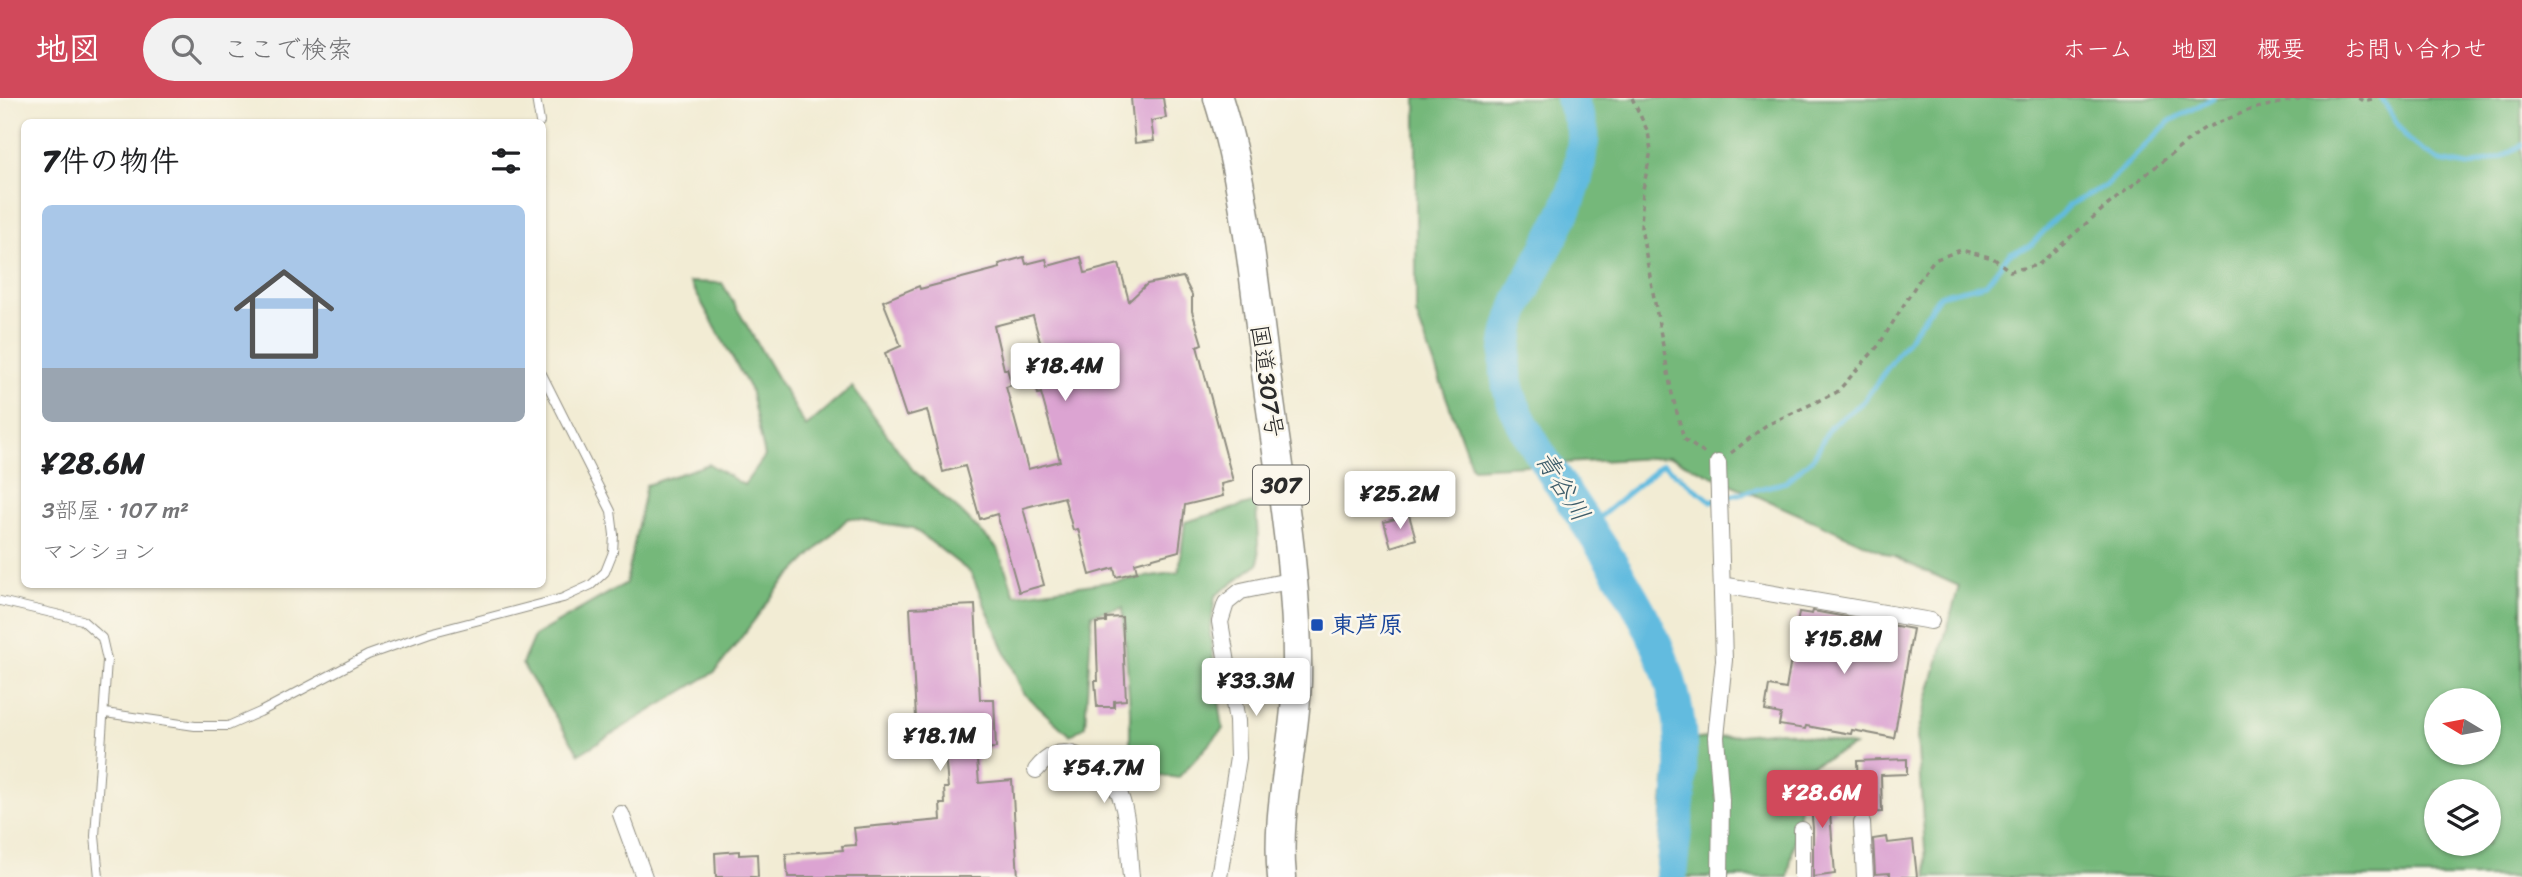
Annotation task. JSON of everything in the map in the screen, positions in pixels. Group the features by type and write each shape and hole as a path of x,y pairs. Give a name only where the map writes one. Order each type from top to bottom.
{"highway":[{"name":"国道307号","path":"1218,98 1232,140 1243,205 1293,580 1297,682 1283,811 1282,877"}],"street":[{"path":"1718,463 1724,660 1716,737 1721,800 1720,877"},
{"path":"1219,877 1238,758 1237,720 1220,622 1226,603 1241,591 1293,580"},
{"path":"1723,585 1931,621"},
{"path":"1036,770 1046,758 1058,753 1073,754 1094,762 1112,777 1124,805 1131,877"},
{"path":"621,814 644,877"},
{"path":"1862,823 1865,877"},
{"path":"1802,830 1802,877"}],"lane":[{"path":"536,98 540,119"},
{"path":"105,713 195,726 228,726 368,655 430,633 563,598 591,585 605,572 613,552 611,511 546,382"},
{"path":"0,601 82,620 102,638 107,660 95,836 99,877"}],"path":[{"path":"1632,98 1648,132 1651,151 1643,189 1641,229 1672,394 1685,439 1718,463 1765,426 1837,392 1879,345 1934,260 1961,250 1993,258 2010,271 2038,265 2203,129 2252,108 2303,98"},
{"path":"2358,98 2362,101 2376,98"}],"green space":[{"path":"1416,98 2522,98 2522,877 1927,877 1917,736 1959,586 1670,457 1472,468 1416,314"},
{"path":"690,282 722,283 806,427 852,387 913,470 998,549 1015,595 1179,572 1185,522 1256,502 1259,563 1215,596 1210,634 1223,729 1178,778 1130,770 1130,709 1123,607 1092,614 1085,726 1070,736 1023,693 971,573 913,528 848,518 780,586 716,671 579,754 522,664 534,636 626,583 646,485 709,464 744,485 765,456 750,389"},
{"path":"1780,731 1854,746 1807,767 1788,877 1656,877 1669,742"}],"building":[{"path":"1131,98 1163,98 1166,118 1151,121 1154,141 1135,143"},
{"path":"1024,257 1026,264 1046,259 1048,266 1081,257 1085,273 1119,264 1129,301 1147,284 1183,277 1192,295 1192,311 1202,344 1197,346 1233,481 1221,484 1223,496 1185,505 1179,551 1135,563 1137,572 1116,577 1114,568 1090,575 1078,529 1073,530 1064,497 1023,508 1044,585 1019,592 997,514 980,519 965,466 943,472 927,410 906,416 885,353 901,346 883,301 919,286 920,289 1000,268 999,264","holes":["1033,316 1047,367 1040,369 1038,378 1034,379 1038,394 1041,393 1060,461 1028,469 1006,387 1012,385 1007,369 1004,369 994,326"]},
{"path":"1409,515 1416,539 1391,547 1384,522"},
{"path":"975,605 980,699 994,699 996,748 976,749 979,783 1012,780 1018,877 788,877 786,854 843,850 842,846 856,845 854,828 941,820 940,804 945,804 944,788 948,788 944,740 935,741 935,736 917,736 910,608"},
{"path":"1813,611 1913,629 1894,738 1852,730 1851,734 1806,726 1805,729 1779,725 1781,714 1765,711 1769,686 1786,689 1799,612 1812,614"},
{"path":"1122,617 1126,700 1114,701 1114,707 1097,707 1096,623 1106,622 1106,618"},
{"path":"1907,759 1907,774 1881,775 1882,812 1859,813 1857,761"},
{"path":"1831,785 1835,813 1830,813 1835,874 1813,877 1813,828 1809,787"},
{"path":"1887,837 1888,843 1913,840 1917,877 1875,874 1873,839"},
{"path":"739,851 739,855 757,854 758,877 716,877 715,853"}],"waterway":[{"name":"青谷川","path":"1571,98 1583,136 1575,184 1564,213 1521,296 1511,325 1506,355 1508,387 1519,417 1538,450 1642,614 1666,670 1675,699 1681,747 1671,877"},
{"path":"1588,527 1663,464 1711,501 1786,482 1814,457 1830,427 1863,402 1940,295 1986,284 2010,253 2029,247 2069,205 2105,186 2170,121 2213,98"},
{"path":"2381,98 2408,140 2440,161 2468,166 2501,157 2522,145"}],"place":[{"name":"東芦原","path":"1317,625"}]}
